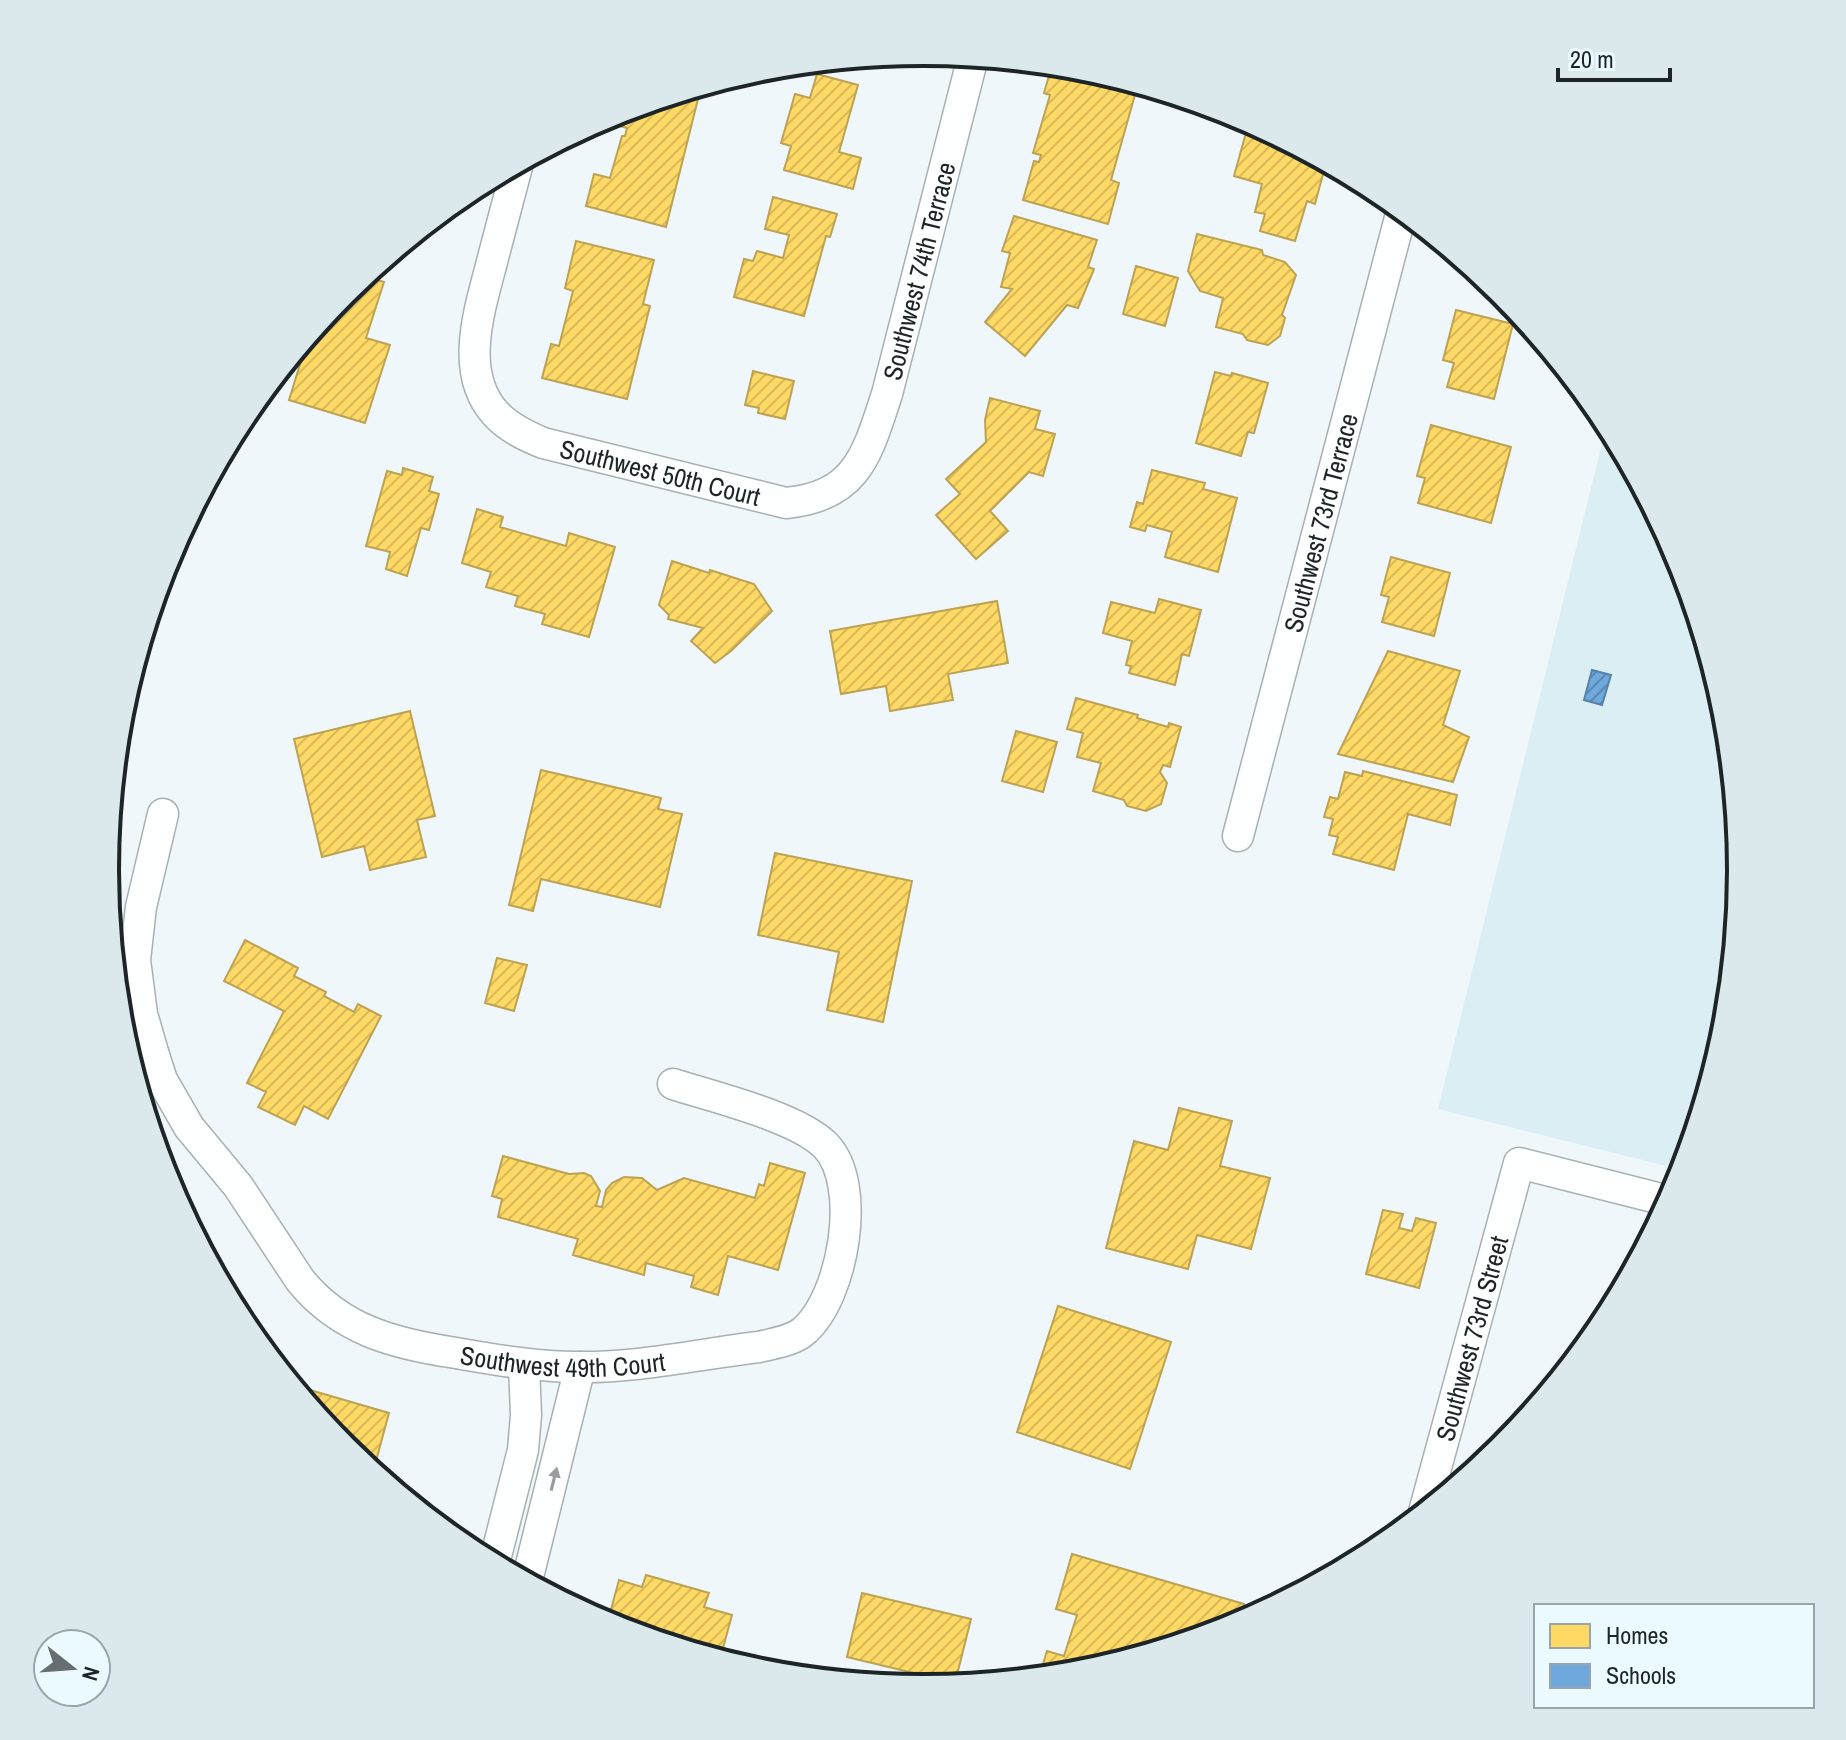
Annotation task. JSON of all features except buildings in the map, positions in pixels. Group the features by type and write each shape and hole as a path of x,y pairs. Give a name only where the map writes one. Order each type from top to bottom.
{"street":[{"name":"Southwest 74th Terrace","path":"850,477 867,450 887,394 970,68"},
{"name":"Southwest 50th Court","path":"514,178 477,327 475,369 483,396 494,413 510,427 543,443 786,503 820,496 836,489 850,477"},
{"name":"Southwest 73rd Terrace","path":"1238,836 1399,222"},
{"name":"Southwest 49th Court","path":"163,814 137,937 137,982 142,1014 162,1080 189,1127 238,1186 311,1293 352,1325 403,1344 524,1365 580,1367 759,1347 806,1330 831,1286 843,1241 845,1190 839,1167 827,1147 809,1132 673,1084"},
{"name":"Southwest 73rd Street","path":"1429,1494 1519,1163 1657,1198"},
{"path":"498,1552 523,1450 526,1415 524,1365"},
{"path":"530,1571 580,1367"},
{"path":"510,1509 544,1518"}],"shaded area":[{"path":"1603,441 1644,514 1666,562 1700,662 1720,765 1727,870 1725,923 1712,1027 1700,1078 1670,1167 1438,1109"}]}
